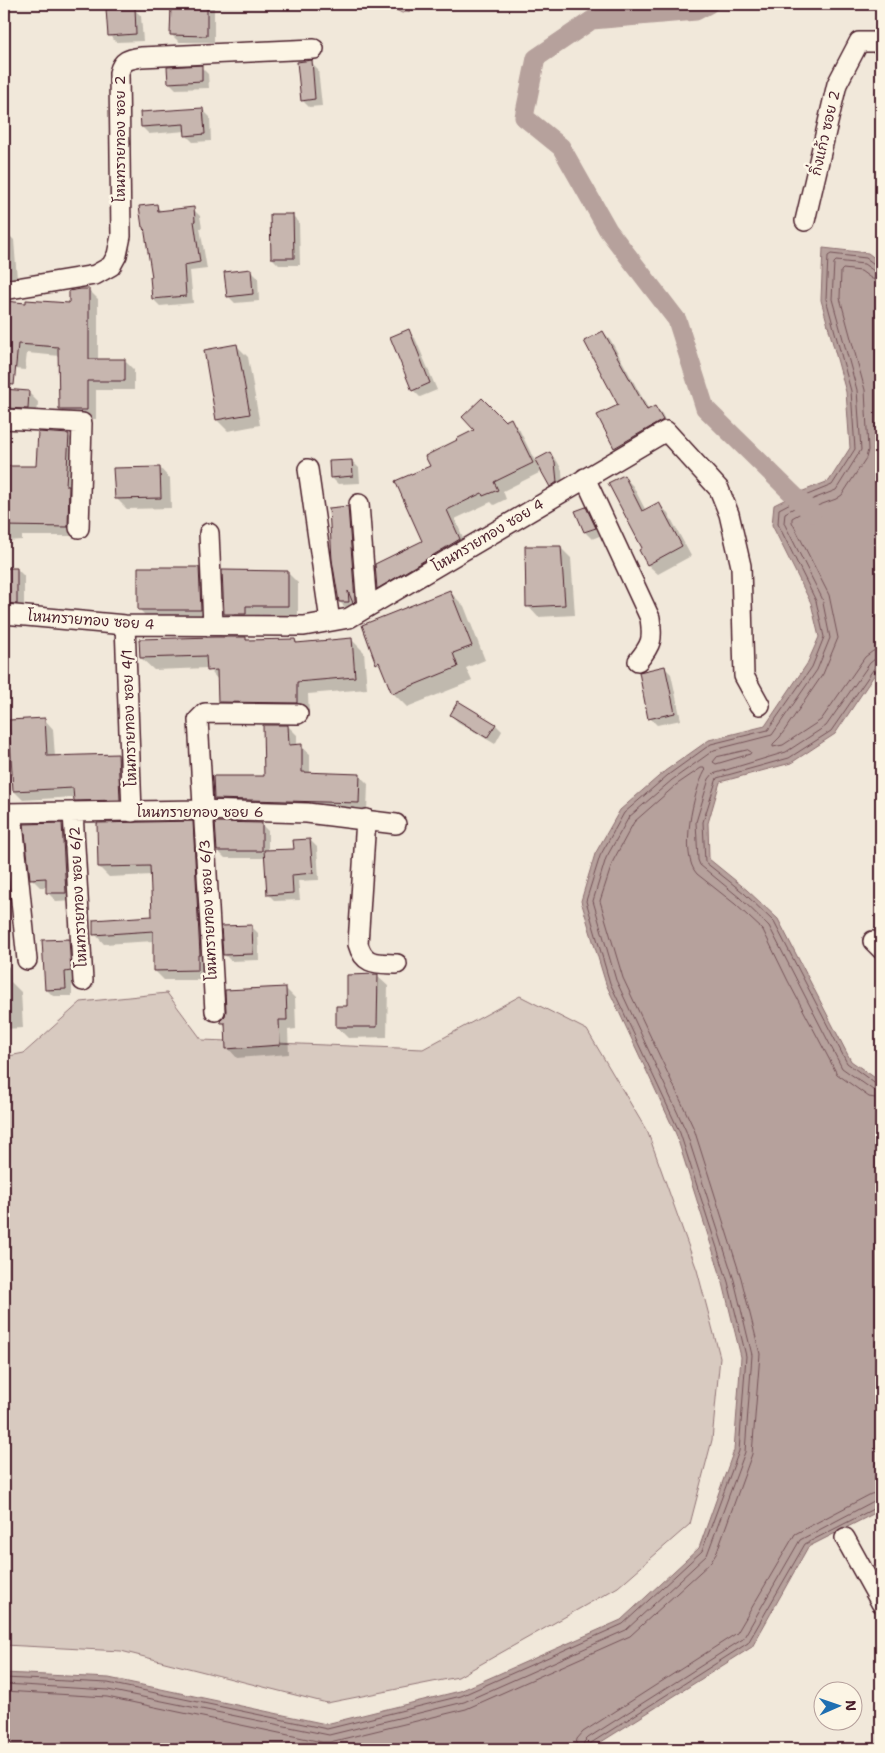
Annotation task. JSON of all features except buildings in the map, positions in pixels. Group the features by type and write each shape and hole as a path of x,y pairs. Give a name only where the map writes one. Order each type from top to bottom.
{"street":[{"name":"กิ่งแก้ว ซอย 2","path":"805,221 837,84 859,42 881,42"},
{"name":"โหนทรายทอง ซอย 2","path":"4,290 95,276 111,266 118,255 121,236 119,73 121,65 126,60 141,57 314,49"},
{"path":"4,419 82,423 78,528"},
{"name":"โหนทรายทอง ซอย 4","path":"4,614 125,625 304,626 348,618 666,431 719,489 729,514 741,566 744,676 760,705"},
{"path":"308,469 330,622"},
{"path":"585,478 650,618 651,645 638,661"},
{"path":"359,504 367,607"},
{"path":"209,533 213,625"},
{"name":"โหนทรายทอง ซอย 4/1","path":"125,625 132,812"},
{"name":"โหนทรายทอง ซอย 6/3","path":"214,1011 198,720 205,713 298,714"},
{"name":"โหนทรายทอง ซอย 6","path":"8,813 202,810 307,813 396,824"},
{"name":"โหนทรายทอง ซอย 6/2","path":"73,812 83,981"},
{"path":"8,813 27,960"},
{"path":"366,819 358,944 363,957 369,962 397,964"},
{"path":"845,1538 881,1603"}],"shaded area":[{"path":"384,4 442,4 402,13"},
{"path":"167,993 202,1040 423,1049 520,996 587,1030 648,1133 697,1270 720,1357 712,1440 690,1524 618,1587 458,1677 327,1703 121,1651 4,1645 4,1057 24,1053 81,1002"}],"water":[{"path":"823,248 868,253 881,263 881,665 835,734 791,763 720,782 708,823 709,859 747,890 778,919 851,1061 881,1082 881,1510 808,1547 752,1647 590,1749 4,1749 4,1673 109,1678 326,1724 460,1691 621,1620 699,1548 734,1450 741,1357 723,1283 676,1134 606,984 581,901 595,854 620,810 665,771 709,740 765,726 807,664 819,637 811,603 772,525 774,505 829,481 850,448 846,392 821,300"}],"waterway":[{"path":"709,4 696,11 592,20 536,58 524,117 561,147 608,230 677,320 705,408 812,513"}]}
